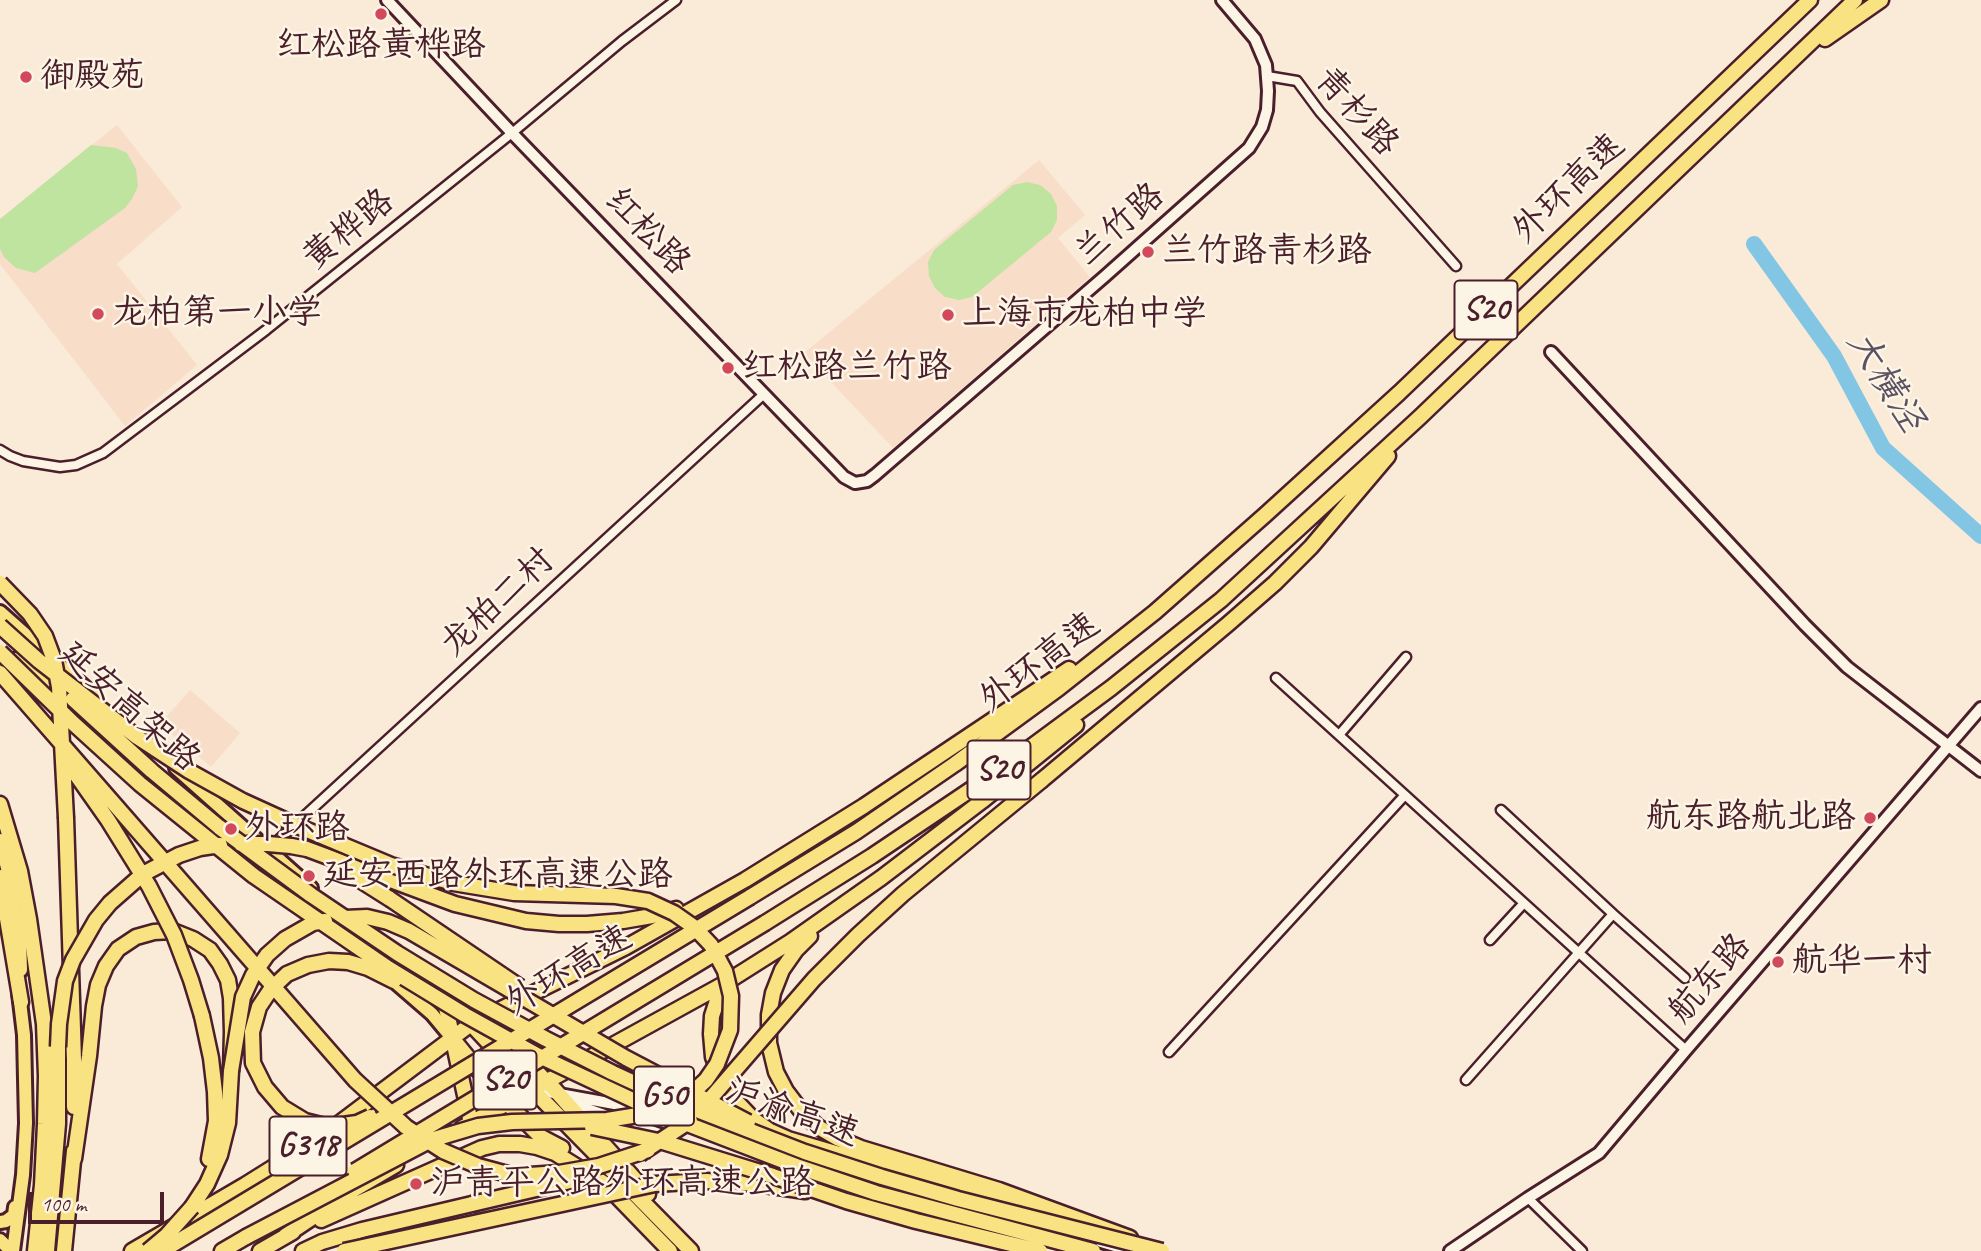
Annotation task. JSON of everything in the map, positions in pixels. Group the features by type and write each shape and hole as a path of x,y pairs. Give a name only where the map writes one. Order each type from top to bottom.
{"highway":[{"path":"1645,157 1762,40 1797,0"},
{"name":"外环高速","path":"162,1251 856,832 1059,688 1155,612 1276,506 1399,393 1810,0"},
{"name":"外环高速","path":"222,1251 872,856 1000,770 1111,688 1221,600 1420,417 1856,0"},
{"path":"1667,180 1798,61 1881,0"},
{"path":"303,1251 322,1242 362,1230 602,1173 648,1150 687,1124 718,1092 814,979 858,935 903,894 1275,583 1347,507 1420,417"},
{"path":"0,583 30,614 45,636 54,660 59,687 74,1060 74,1159"},
{"path":"1163,1251 1030,1200 861,1148 818,1127 802,1112 776,1072 769,1043 769,1015 773,993 782,970 796,950 822,925 1116,693 1221,600"},
{"path":"691,1251 585,1144 557,1130 540,1110 532,1089 471,1024 626,947 745,880 932,761 1155,612"},
{"path":"0,627 102,712 189,771 243,801 391,865 453,883 513,892 616,896 648,901 674,913 694,927 711,946 725,971 731,996 730,1030 717,1064 706,1080 692,1093 638,1115 607,1120 512,1122 478,1126 431,1140 246,1237"},
{"name":"延安高架路","path":"0,627 152,771 219,827"},
{"name":"延安高架路","path":"0,652 140,784 208,840"},
{"path":"0,675 355,1080 406,1127 443,1151 478,1166 515,1176 559,1173 599,1166 648,1150"},
{"path":"0,675 52,740 108,820 149,886 174,935 191,980 211,1058 216,1121 211,1153 192,1207"},
{"path":"0,804 20,871 44,1024 45,1124 35,1251"},
{"name":"沪渝高速","path":"219,827 311,895 397,953 474,1000 613,1073 676,1102 805,1152 882,1177 1163,1251"},
{"name":"沪渝高速","path":"208,840 301,910 465,1015 537,1055 669,1117 799,1167 889,1197 1094,1251"},
{"path":"47,1251 58,1124 59,1024 65,981 83,939 110,903 143,874 179,855 200,848 268,844 292,846 307,849 455,904 526,921 587,925 652,916 684,906 745,880"},
{"path":"292,846 339,867 390,899 625,1058"},
{"path":"0,877 21,1002"},
{"path":"268,1249 355,1189 722,985 790,942 881,878"},
{"path":"231,1071 243,997 253,975 267,956 285,939 313,923 341,918 367,918 409,930 625,1058 805,1152"},
{"path":"64,1251 99,985 106,966 118,949 136,937 173,930 210,950 228,980 231,998 228,1123 220,1156 207,1184 192,1207 167,1235 148,1251"},
{"path":"459,1072 357,1123 329,1127 305,1121 282,1107 273,1097 253,1063 252,1032 259,1007 271,989 287,974 308,965 329,961 348,962 368,968 537,1055"},
{"path":"722,985 712,1016 710,1034 713,1058 722,1080 736,1101 753,1119 769,1131 788,1139 1005,1203 1032,1223"},
{"path":"445,1003 471,1123"},
{"name":"G318","path":"132,1251 317,1140 471,1024"},
{"name":"G318","path":"452,1038 507,1103 541,1137 570,1152 584,1163 670,1251"},
{"path":"547,1081 648,1194 658,1218"},
{"path":"553,1121 663,1142 846,1201"},
{"name":"G318","path":"285,1236 471,1153 499,1144 520,1143 555,1153 605,1184"},
{"path":"344,1251 655,1184 706,1181 758,1184 804,1191 1040,1251"},
{"path":"174,1251 215,1217 245,1185"}],"main road":[{"path":"0,612 268,850 471,1024"},
{"path":"0,646 432,1014 452,1038"},
{"path":"0,840 20,938 26,1075 23,1175 12,1251"},
{"path":"0,910 21,1002"},
{"path":"403,966 486,1017 547,1081"},
{"path":"0,1222 14,1215 26,1123"},
{"path":"0,1240 12,1251"}],"street":[{"name":"红松路","path":"387,0 847,480 862,482 875,475"},
{"name":"黄桦路","path":"0,450 23,461 60,467 76,465 103,453 266,330 676,0"},
{"name":"青杉路","path":"1222,0 1255,39 1263,56 1267,76 1297,81 1456,266"},
{"name":"兰竹路","path":"875,475 1242,155 1258,135 1264,119 1268,101 1267,76"},
{"path":"1551,352 1847,667 1981,771"},
{"name":"龙柏二村","path":"268,850 764,394"},
{"path":"1339,735 1406,657"},
{"path":"1276,678 1686,1050"},
{"name":"航东路","path":"1450,1251 1599,1153 1981,708"},
{"path":"1168,1052 1405,795"},
{"path":"1501,810 1685,978"},
{"path":"1490,940 1524,903"},
{"path":"1466,1080 1613,914"},
{"path":"532,1089 786,1178 1029,1251"},
{"path":"561,1097 669,1115 835,1170 1132,1251"},
{"path":"1528,1198 1582,1251"}],"shaded area":[{"name":"龙柏第一小学","path":"117,125 182,207 117,264 197,365 125,426 0,264 0,219"},
{"name":"上海市龙柏中学","path":"1039,160 1085,215 1058,238 1090,277 893,448 804,353"},
{"path":"190,690 240,733 211,767 160,724"}],"green space":[{"path":"91,145 116,148 127,153 136,169 138,186 132,199 125,208 35,273 16,268 0,249 0,219"},
{"path":"1027,182 1040,185 1051,194 1057,206 1057,220 1051,232 972,297 959,300 945,297 935,288 929,276 928,262 934,250 1013,185"}],"waterway":[{"name":"大横泾","path":"1754,244 1834,356 1883,448 1981,536"}],"place":[{"name":"红松路黄桦路","path":"381,14"},
{"name":"御殿苑","path":"26,77"},
{"name":"兰竹路青杉路","path":"1148,252"},
{"name":"龙柏第一小学","path":"98,314"},
{"name":"上海市龙柏中学","path":"948,315"},
{"name":"红松路兰竹路","path":"728,368"},
{"name":"航东路航北路","path":"1870,818"},
{"name":"外环路","path":"231,829"},
{"name":"延安西路外环高速公路","path":"309,876"},
{"name":"航华一村","path":"1778,962"},
{"name":"沪青平公路外环高速公路","path":"416,1184"}]}
